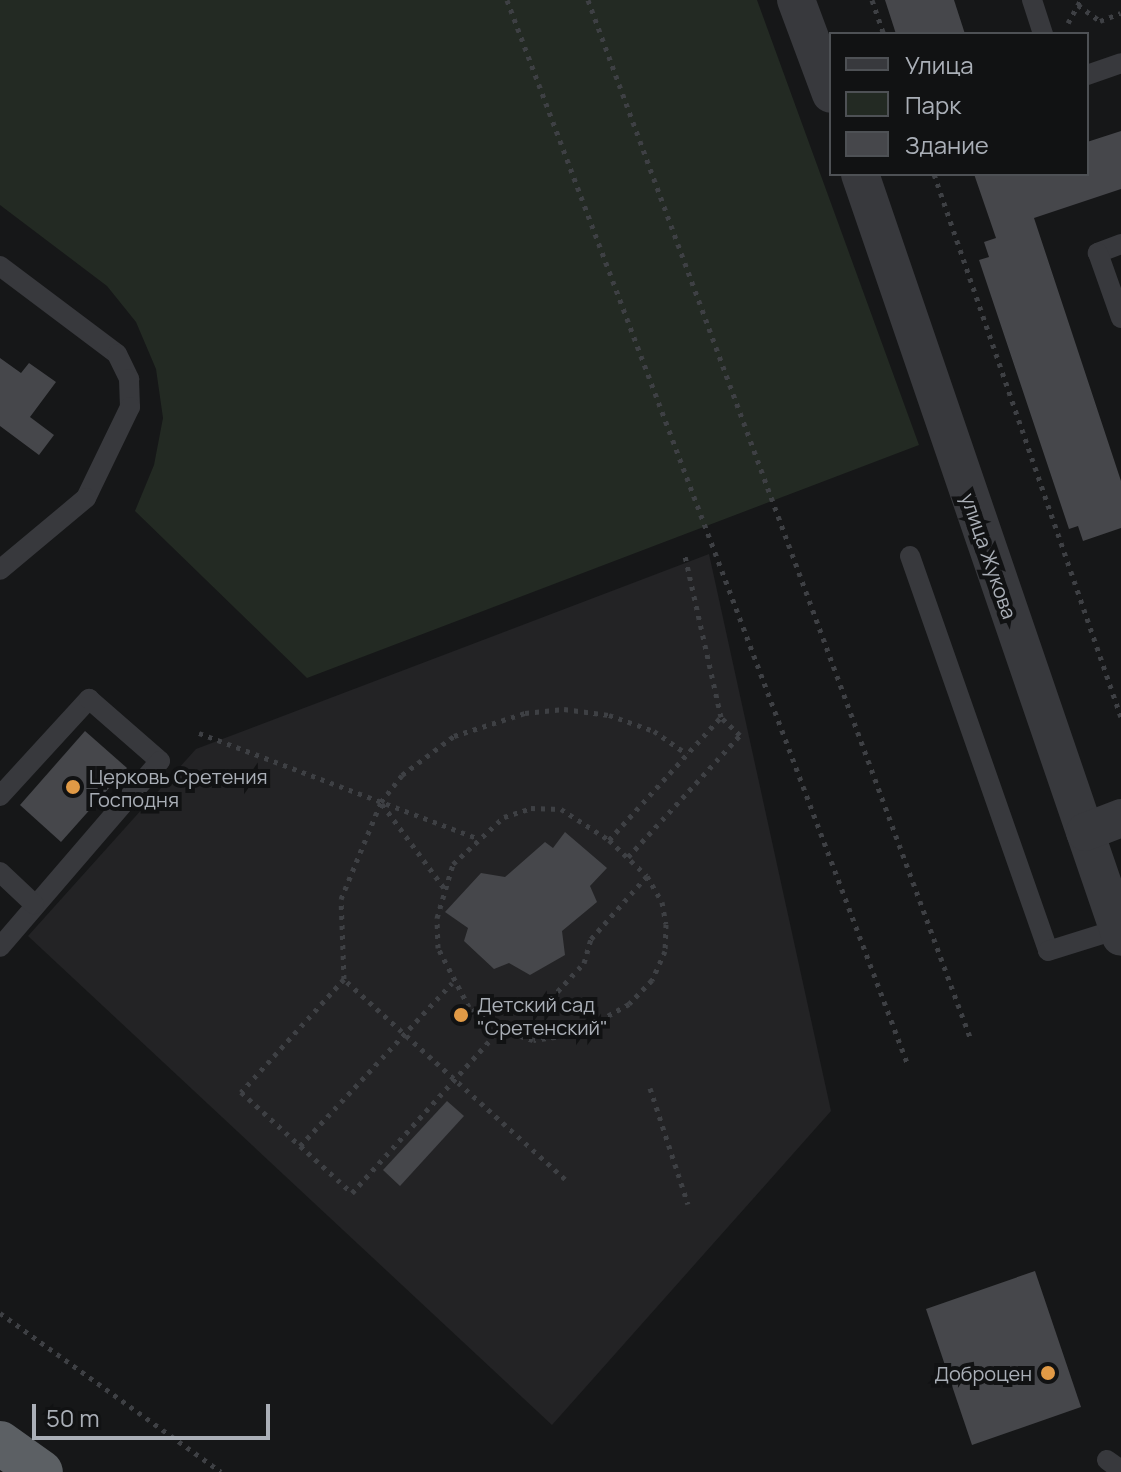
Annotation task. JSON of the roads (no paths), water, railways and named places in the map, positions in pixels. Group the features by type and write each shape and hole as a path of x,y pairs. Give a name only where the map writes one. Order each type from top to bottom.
{"highway":[{"path":"0,1443 41,1472"},
{"path":"0,1464 11,1472"}],"street":[{"path":"796,0 829,89"},
{"name":"улица Жукова","path":"861,176 1120,933"},
{"path":"1085,832 1121,818"}],"lane":[{"path":"1032,0 1042,32"},
{"path":"1089,74 1121,63"},
{"path":"1121,244 1098,253 1121,318"},
{"path":"0,266 117,354 129,379 130,407 86,498 0,570"},
{"path":"910,556 1048,951 1120,933"},
{"path":"0,796 89,699 160,761 0,947"},
{"path":"0,872 34,904"}],"place":[{"name":"Церковь Сретения Господня","path":"73,787"},
{"name":"Детский сад \"Сретенский\"","path":"461,1015"},
{"name":"Доброцен","path":"1048,1373"}]}
